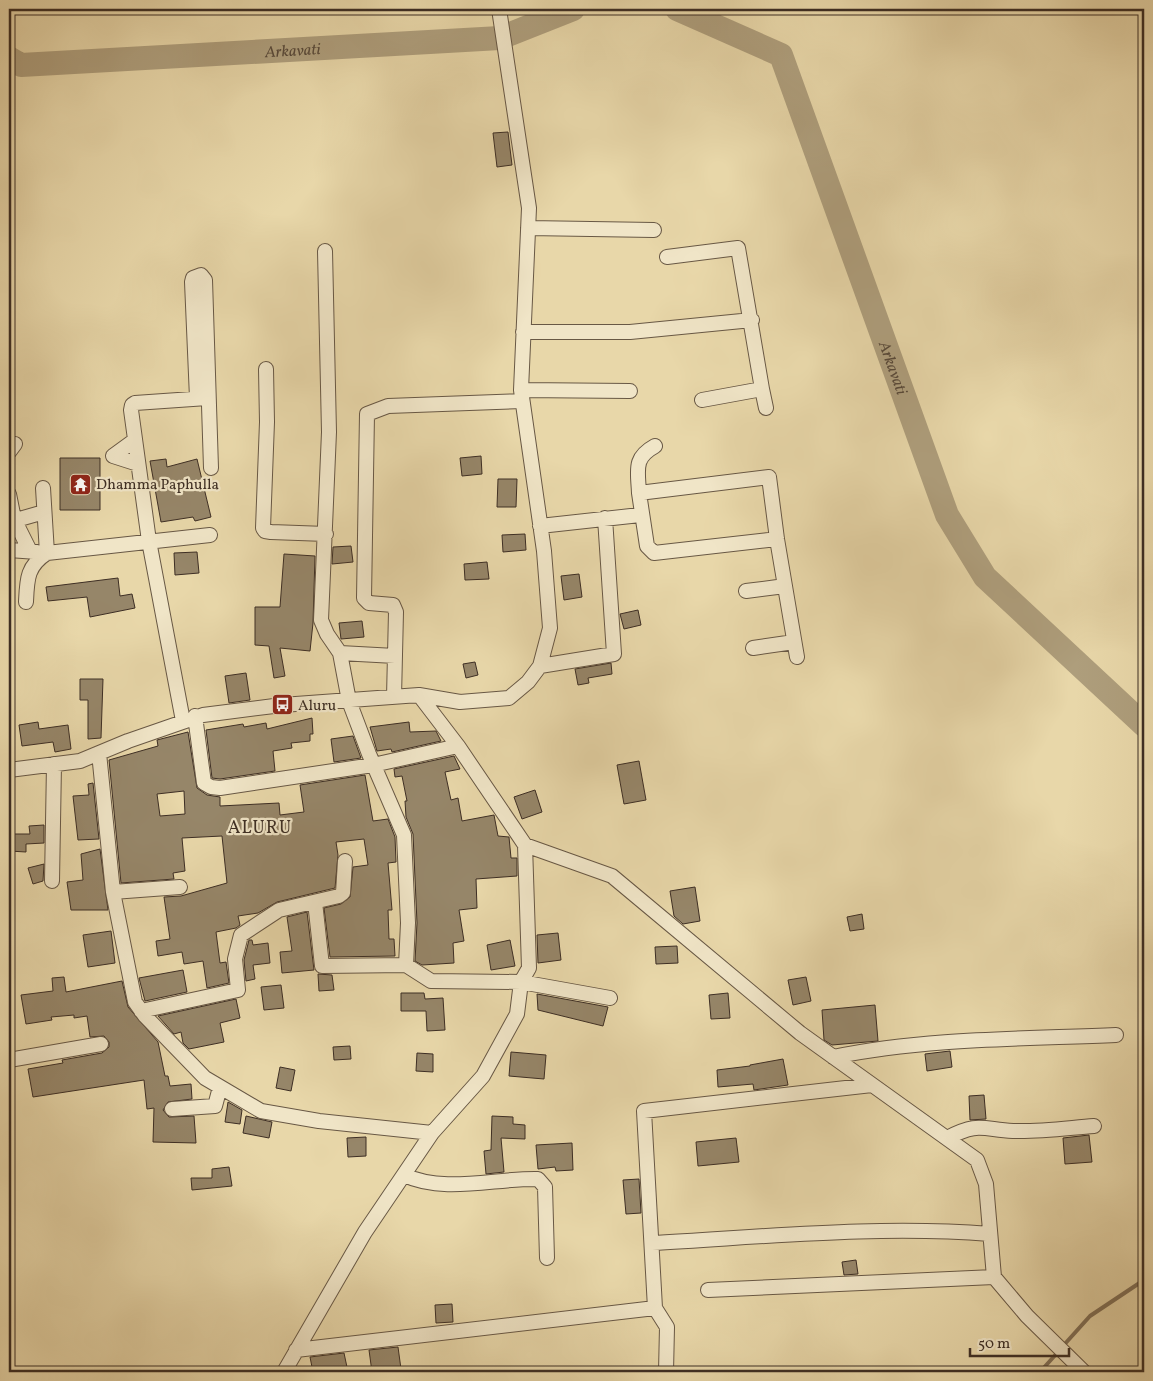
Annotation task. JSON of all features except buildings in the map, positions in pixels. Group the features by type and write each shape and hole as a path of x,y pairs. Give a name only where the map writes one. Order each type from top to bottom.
{"street":[{"path":"9,770 80,761 189,718 282,705 418,695 460,702 509,698 528,682 540,666 550,628 540,526 521,395 529,208 500,10"},
{"path":"528,228 654,230"},
{"path":"667,257 738,248 766,408"},
{"path":"325,251 329,432 322,620 327,634 340,653 350,701 373,765 404,835 408,923 406,965"},
{"path":"202,398 205,280 201,275 193,278 192,282 202,398 211,468"},
{"path":"523,332 630,332 752,320"},
{"path":"266,369 267,422 263,528 271,532 326,534"},
{"path":"702,400 762,389"},
{"path":"394,697 396,612 393,605 369,603 364,598 367,414 388,406 521,395 630,390"},
{"path":"202,398 132,405 149,541 204,783 211,787 220,788 373,765 458,746"},
{"path":"135,440 113,456 138,464"},
{"path":"656,446 643,453 638,462 640,515 647,546 654,553 777,539"},
{"path":"638,493 770,477 777,539 797,657"},
{"path":"43,488 47,553"},
{"path":"9,494 11,521 30,552"},
{"path":"11,521 44,512"},
{"path":"540,526 640,515"},
{"path":"540,666 614,654 604,518"},
{"path":"9,550 47,553 210,535"},
{"path":"26,602 30,569 36,560 47,553"},
{"path":"746,591 785,586"},
{"path":"753,648 794,642"},
{"path":"340,653 395,656"},
{"path":"284,1372 364,1232 432,1133 483,1076 517,1014 521,982 529,968 525,845 458,746 418,695"},
{"path":"99,753 113,892 135,1002 141,1011 205,1078 261,1111 320,1121 432,1133"},
{"path":"52,881 54,764"},
{"path":"525,845 612,876 800,1033 977,1160 986,1184 994,1277 1027,1316 1084,1372"},
{"path":"141,1011 238,990 235,959 241,935 279,910 315,902 343,892 345,861"},
{"path":"113,892 180,887"},
{"path":"315,902 322,966 406,965 431,981 521,982 610,998"},
{"path":"833,1057 868,1050 922,1044 1116,1035"},
{"path":"9,1060 101,1044"},
{"path":"666,1372 666,1327 656,1308 644,1112 872,1085"},
{"path":"172,1109 215,1106 220,1087"},
{"path":"947,1138 965,1129 988,1126 1014,1131 1094,1126"},
{"path":"404,1175 416,1180 432,1183 479,1184 517,1179 538,1179 544,1187 547,1258"},
{"path":"652,1243 791,1234 952,1231 990,1234"},
{"path":"708,1290 994,1277"},
{"path":"296,1350 656,1308"}],"waterway":[{"name":"Arkavati","path":"9,58 21,65 500,38 573,9"},
{"name":"Arkavati","path":"677,9 781,55 947,515 985,577 1144,725"},
{"path":"1063,1346 1090,1316 1144,1280"},
{"path":"1040,1372 1058,1352"}],"place":[{"name":"Dhamma Paphulla","path":"80,484"},
{"name":"Aluru","path":"282,705"}],"district":[{"name":"ALURU","path":"260,827"}]}
